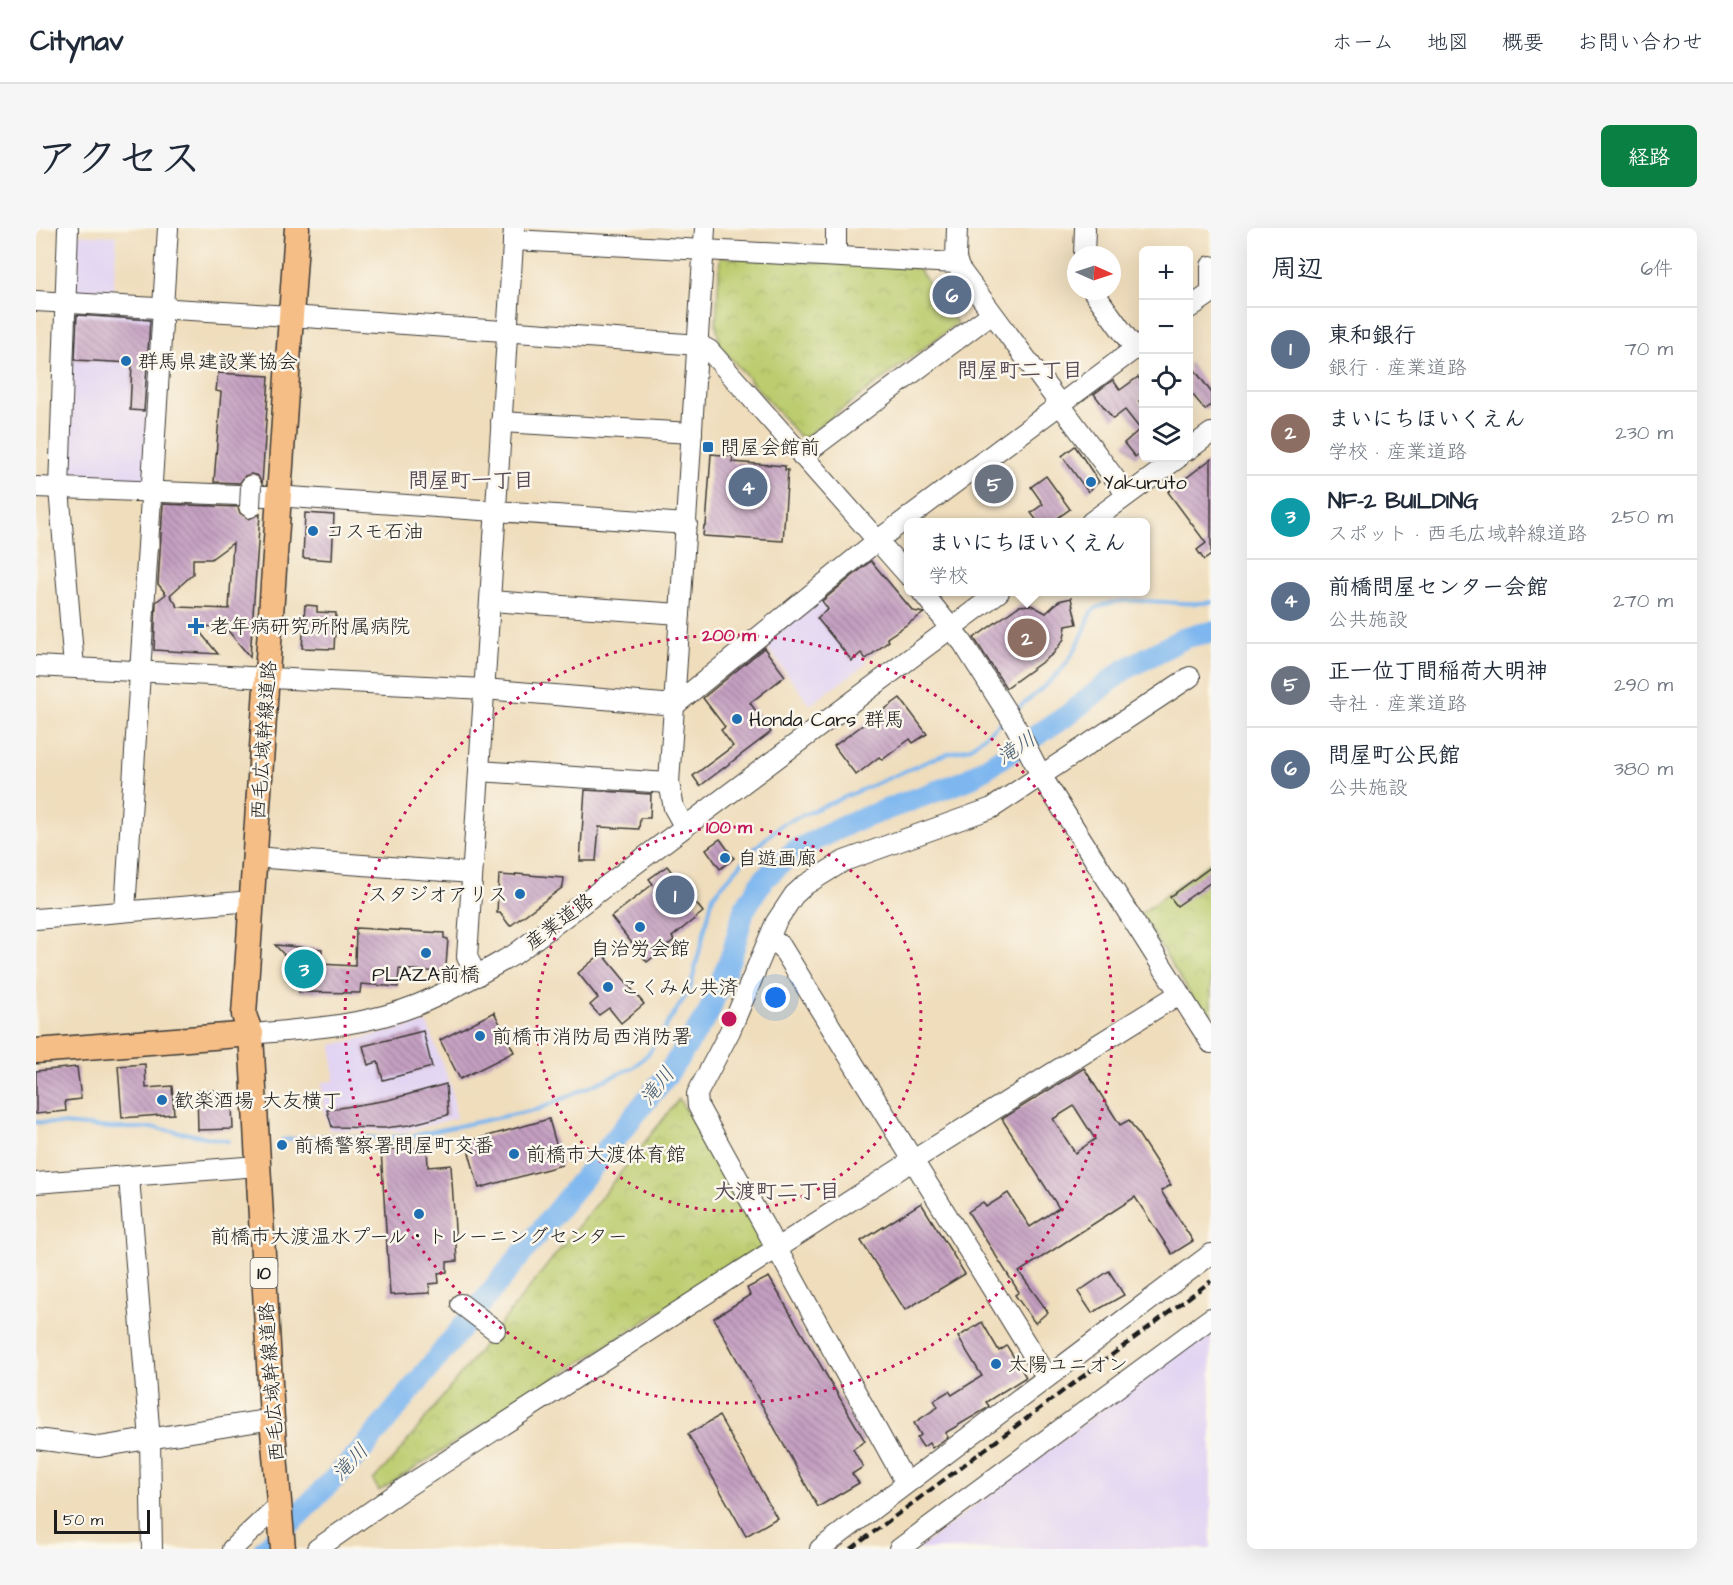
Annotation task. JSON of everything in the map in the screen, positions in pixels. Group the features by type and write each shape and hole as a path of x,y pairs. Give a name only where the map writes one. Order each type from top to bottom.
{"main road":[{"name":"西毛広域幹線道路","path":"251,1034 257,1014 267,858 273,679 296,316 297,228"},
{"name":"西毛広域幹線道路","path":"296,316 307,228"},
{"name":"西毛広域幹線道路","path":"273,679 252,901 244,1015 251,1034 272,1419 284,1549"},
{"name":"産業道路","path":"36,1051 251,1034"}],"street":[{"path":"68,228 59,489 74,667"},
{"path":"125,912 168,228"},
{"path":"684,826 674,808 669,783 700,345 705,228"},
{"path":"836,228 836,256"},
{"path":"957,228 956,263 991,314 1127,495"},
{"path":"1084,246 1085,228"},
{"path":"477,976 467,957 514,234 704,250 956,263"},
{"path":"1211,266 1211,288"},
{"path":"1193,306 1211,293"},
{"path":"908,518 1139,346 1101,300"},
{"path":"36,301 296,316 700,345 709,350 904,569"},
{"path":"802,456 991,314"},
{"path":"501,422 692,433"},
{"path":"1193,446 1211,433"},
{"path":"1095,518 1172,462"},
{"path":"250,507 251,486"},
{"path":"36,487 284,497 687,524"},
{"path":"36,666 484,689 675,705 904,521"},
{"path":"926,596 952,627 1016,727 1039,772 1211,1043"},
{"name":"産業道路","path":"251,1034 367,1020 416,1005 477,976 514,954 992,596"},
{"path":"490,601 680,614"},
{"path":"906,1483 698,1106 697,1094 730,1031 776,922 794,895 830,868 926,830 992,808 1039,772 1191,677"},
{"path":"479,771 669,783"},
{"path":"267,858 472,873"},
{"path":"36,919 252,901"},
{"path":"770,938 781,946 1046,1376"},
{"path":"317,1549 356,1519 912,1161 1179,994"},
{"path":"36,1183 258,1166"},
{"path":"129,1177 150,1440 152,1549"},
{"path":"820,1549 1046,1376 1211,1254"},
{"path":"461,1304 495,1330"},
{"path":"899,1549 1211,1318"},
{"path":"36,1439 92,1447 150,1440 272,1419"},
{"path":"232,1549 280,1507"}],"shaded area":[{"path":"72,234 117,236 113,293 75,293"},
{"path":"67,304 160,310 149,482 62,479"},
{"path":"818,597 867,663 810,705 763,641"},
{"path":"427,1023 452,1089 456,1118 406,1131 329,1130 323,1103 322,1082 334,1081 332,1045"},
{"path":"1211,1328 1211,1549 918,1549 1122,1394"}],"green space":[{"path":"720,257 918,268 957,323 805,437 799,436 720,346 716,324"},
{"path":"1211,862 1211,1027 1140,914"},
{"path":"679,1099 710,1147 762,1239 761,1247 379,1491 373,1480 395,1457"}],"building":[{"path":"949,280 966,303 956,310 940,286"},
{"name":"群馬県建設業協会","path":"77,315 150,320 144,411 130,410 132,363 75,360"},
{"path":"1193,367 1211,392 1211,405 1205,410 1193,395"},
{"path":"218,373 269,376 262,484 258,476 251,474 245,476 240,483 214,482 221,392 216,391"},
{"path":"1139,378 1139,428 1125,410 1113,419 1094,394 1113,380 1120,390"},
{"path":"1139,430 1139,454 1135,457 1124,443"},
{"path":"1075,446 1099,482 1088,492 1062,456"},
{"path":"711,454 733,456 732,462 785,466 785,470 788,470 783,541 703,536 704,526 706,526"},
{"path":"1211,459 1211,555 1204,560 1197,550 1206,543 1168,492"},
{"path":"1046,476 1070,509 1058,518 1035,518 1031,513 1043,504 1031,487"},
{"path":"163,504 238,507 240,513 249,519 260,514 250,657 225,627 195,626 218,654 154,650 156,602 166,594 158,584","holes":["233,543 229,609 178,607 170,595 193,574 193,559 211,559"]},
{"path":"305,513 334,515 332,560 303,558"},
{"path":"871,561 913,611 924,613 887,638 889,641 866,659 861,653 852,661 817,618 828,609 822,601"},
{"path":"1071,598 1077,624 1066,626 1064,639 1053,654 1006,688 974,638 1019,606 1031,605 1046,613 1059,601"},
{"path":"305,605 317,606 317,612 336,613 334,649 302,648"},
{"path":"764,648 785,676 750,703 771,732 700,786 693,776 733,746 721,730 725,727 703,698"},
{"path":"900,698 927,734 913,743 910,739 882,760 879,757 856,775 834,746"},
{"path":"585,790 651,794 650,818 640,818 639,829 599,827 596,861 580,861"},
{"path":"720,839 734,858 720,869 706,849"},
{"path":"667,866 703,912 672,937 674,940 647,962 611,917 653,884 649,879"},
{"path":"1211,867 1211,882 1177,906 1170,897"},
{"path":"516,874 564,878 563,887 510,926 500,913 497,913 499,875 515,876"},
{"path":"356,928 444,933 444,938 448,939 446,966 442,972 399,969 398,987 361,984 360,993 299,992 299,981 287,980 287,958 275,945 322,949 321,964 355,966"},
{"path":"602,953 644,1004 621,1023 609,1008 599,1015 590,1005 598,998 578,973"},
{"path":"494,1012 514,1052 460,1079 440,1040"},
{"path":"423,1031 432,1067 383,1080 378,1062 368,1065 363,1046"},
{"path":"145,1064 146,1088 172,1086 174,1114 122,1118 118,1066"},
{"path":"77,1067 81,1099 65,1101 66,1111 36,1114 36,1071"},
{"path":"1084,1068 1120,1125 1129,1120 1171,1185 1161,1191 1193,1241 1172,1254 1135,1197 1019,1272 1048,1312 1035,1323 1015,1295 1019,1292 968,1212 983,1202 986,1207 1008,1193 1030,1227 1059,1208 1002,1119","holes":["1074,1106 1095,1139 1075,1153 1053,1119"]},
{"path":"446,1084 448,1115 409,1125 384,1128 332,1127 327,1110 388,1100"},
{"path":"214,1090 214,1106 232,1105 233,1129 198,1130 197,1091"},
{"name":"前橋市大渡体育館","path":"549,1119 562,1165 479,1188 466,1142"},
{"name":"前橋市大渡温水プール・トレーニングセンター","path":"427,1147 428,1167 451,1165 457,1261 447,1262 447,1272 438,1273 439,1283 429,1284 430,1293 390,1295 381,1150"},
{"path":"921,1203 965,1274 905,1310 861,1241"},
{"path":"1109,1271 1124,1295 1092,1313 1078,1292"},
{"path":"769,1277 865,1441 853,1449 863,1467 852,1474 859,1483 818,1507 714,1318 750,1295 747,1288"},
{"path":"982,1322 999,1351 1007,1346 1026,1377 986,1402 989,1406 986,1409 945,1433 948,1437 932,1448 929,1443 923,1447 917,1438 921,1435 914,1423 938,1407 934,1400 949,1391 952,1395 982,1376 958,1337"},
{"path":"719,1416 777,1518 746,1536 688,1434"}],"waterway":[{"path":"1014,711 1062,669 1078,644 1091,612 1102,605 1132,601 1211,602"},
{"name":"滝川","path":"265,1549 364,1448 667,1075 708,1014 733,951 744,910 763,880 794,851 852,822 967,780 1065,717 1124,670 1186,637 1211,632"},
{"path":"282,1140 327,1136 380,1138 411,1136 539,1109 634,1067 649,1053 690,989 713,896 755,848 782,824 940,756 970,748 1004,719"},
{"path":"36,1122 111,1128 156,1128 228,1141"}],"railway":[{"path":"851,1549 1211,1281"}],"place":[{"name":"問屋町公民館","path":"952,295"},
{"name":"群馬県建設業協会","path":"126,361"},
{"name":"問屋会館前","path":"708,447"},
{"name":"Yakuruto","path":"1091,482"},
{"name":"正一位丁間稲荷大明神","path":"994,484"},
{"name":"前橋問屋センター会館","path":"748,487"},
{"name":"コスモ石油","path":"313,531"},
{"name":"老年病研究所附属病院","path":"196,626"},
{"name":"まいにちほいくえん","path":"1027,638"},
{"name":"Honda Cars 群馬","path":"737,719"},
{"name":"自遊画廊","path":"725,858"},
{"name":"スタジオアリス","path":"520,894"},
{"name":"東和銀行","path":"675,895"},
{"name":"自治労会館","path":"640,927"},
{"name":"PLAZA前橋","path":"426,953"},
{"name":"NF-2 BUILDING","path":"304,969"},
{"name":"こくみん共済","path":"608,987"},
{"name":"前橋市消防局西消防署","path":"480,1036"},
{"name":"歓楽酒場 大友横丁","path":"162,1100"},
{"name":"前橋警察署問屋町交番","path":"282,1145"},
{"name":"前橋市大渡体育館","path":"514,1154"},
{"name":"前橋市大渡温水プール・トレーニングセンター","path":"419,1214"},
{"name":"太陽ユニオン","path":"996,1364"}],"district":[{"name":"問屋町二丁目","path":"1020,370"},
{"name":"問屋町一丁目","path":"471,480"},
{"name":"大渡町二丁目","path":"777,1191"}]}
